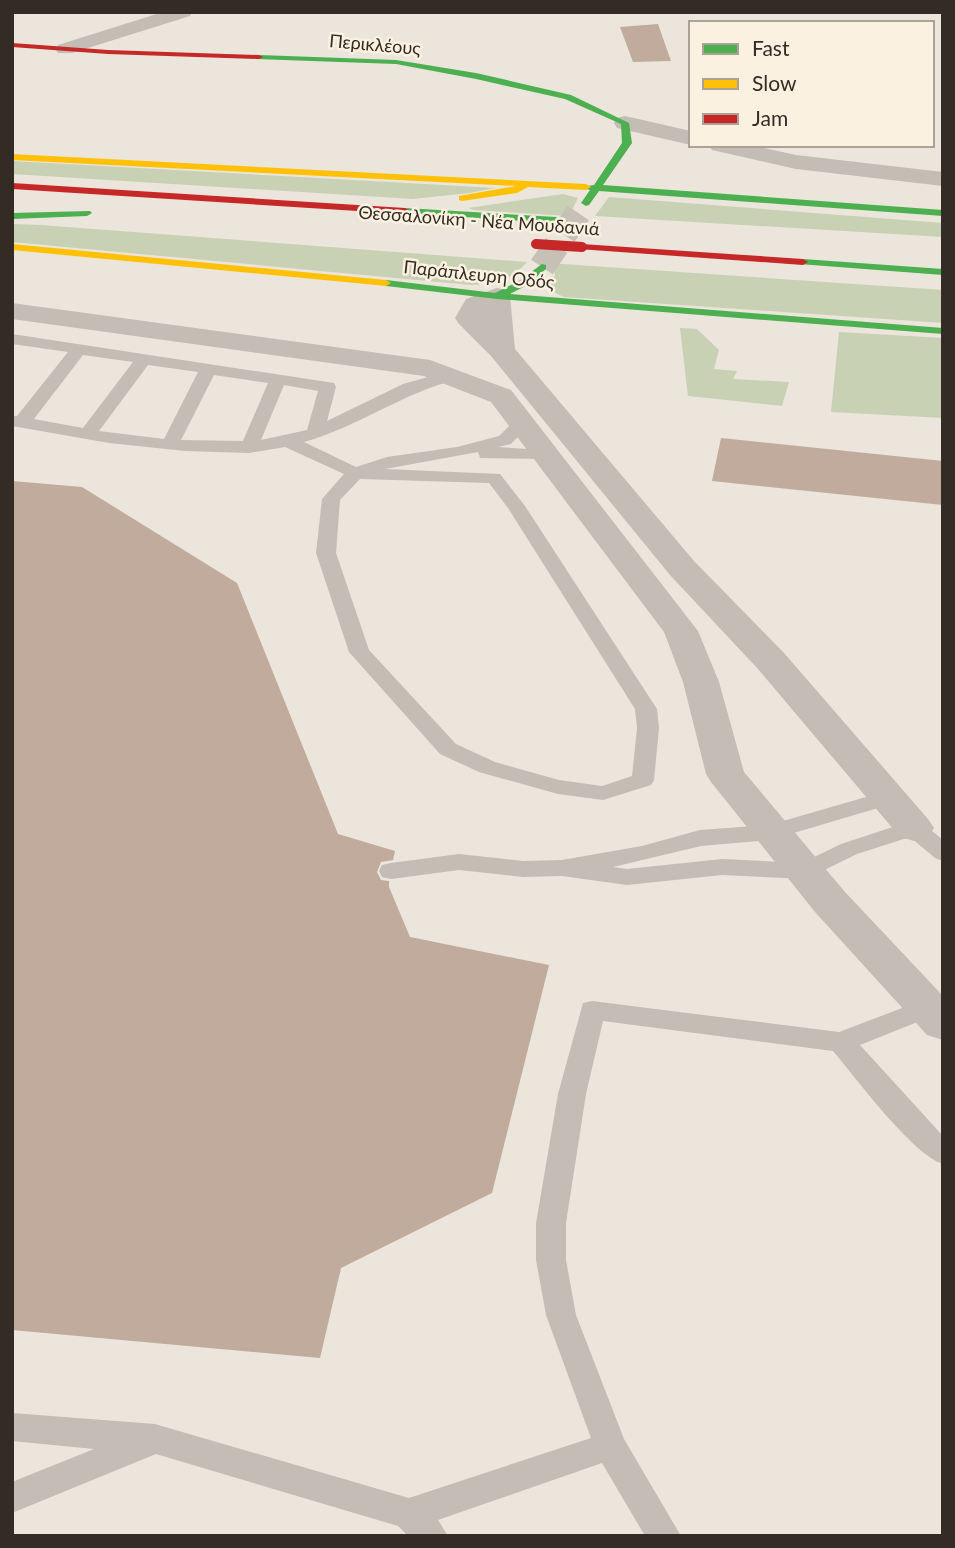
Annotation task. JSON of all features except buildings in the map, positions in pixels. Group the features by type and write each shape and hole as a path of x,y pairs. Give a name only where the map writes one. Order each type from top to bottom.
{"main road":[{"name":"Περικλέους","path":"107,44 396,62 476,76 568,97 625,123"},
{"path":"12,45 65,49"},
{"path":"581,209 627,143 625,123"},
{"path":"12,157 598,188 943,213"},
{"path":"226,197 422,203 509,191 525,185"},
{"name":"Θεσσαλονίκη - Νέα Μουδανιά","path":"12,186 226,197 562,221"},
{"path":"12,209 93,214 12,216"},
{"name":"Θεσσαλονίκη - Νέα Μουδανιά","path":"530,243 943,272"},
{"name":"Παράπλευρη Οδός","path":"12,247 381,282 496,296 943,331"},
{"path":"496,296 523,283 542,267"},
{"path":"381,282 437,299 468,318"}],"street":[{"path":"65,49 107,44 183,12"},
{"path":"625,123 689,138"},
{"path":"729,147 796,162 943,179"},
{"path":"501,350 496,296 475,305 468,318 501,350 682,568 771,662 914,828"},
{"path":"14,335 392,375 453,375 500,396 681,631 701,682 725,774 830,902 934,1016"}],"lane":[{"path":"14,335 78,350 328,387 315,432"},
{"path":"17,421 78,350"},
{"path":"88,434 144,359"},
{"path":"171,443 209,368"},
{"path":"375,402 392,375"},
{"path":"17,421 88,434 248,448 287,442 315,432 375,402 430,379 453,375"},
{"path":"248,448 278,380"},
{"path":"287,442 355,473 494,478 516,506 646,709 648,728 643,780 603,793 558,787 487,767 448,749 359,652 326,553 331,499 355,473 387,462 457,452 505,440 521,425"},
{"path":"355,473 509,451 544,455"},
{"path":"391,871 459,862 523,869 562,868 643,854 700,838 770,832 887,799"},
{"path":"562,868 627,877 722,867 806,870 849,849 914,828 943,853"},
{"path":"664,1536 610,1446 561,1315 551,1260 551,1223 572,1094 593,1010 841,1042 934,1016"},
{"path":"841,1042 943,1153"},
{"path":"12,1427 155,1439 420,1525 610,1446"},
{"path":"12,1498 155,1439"}],"green space":[{"path":"12,161 496,188 413,199 12,174"},
{"path":"563,194 578,198 569,216 468,208"},
{"path":"609,197 943,223 943,237 595,216"},
{"path":"12,224 527,262 514,274 502,280 471,285 12,242"},
{"path":"548,263 943,290 943,323 564,297 551,291 549,285 555,276 554,269"},
{"path":"680,328 697,329 719,350 714,369 737,371 733,379 789,382 782,406 688,396"},
{"path":"839,332 943,338 943,418 831,412"}],"tunnel":[{"path":"542,267 581,209"}],"traffic: fast":[{"path":"259,57 396,62 476,76 568,97 625,123 627,143 586,203"},
{"path":"586,187 943,213"},
{"path":"405,211 556,220"},
{"path":"12,216 87,213"},
{"path":"803,262 943,272"},
{"path":"497,296 523,283 542,267"},
{"path":"386,283 497,296 943,331"}],"traffic: slow":[{"path":"12,157 586,187"},
{"path":"462,198 517,190 525,185"},
{"path":"12,247 386,283"}],"traffic: jam":[{"path":"12,45 108,52 259,57"},
{"path":"12,186 405,211"},
{"path":"536,244 582,247"},
{"path":"582,247 803,262"}]}
